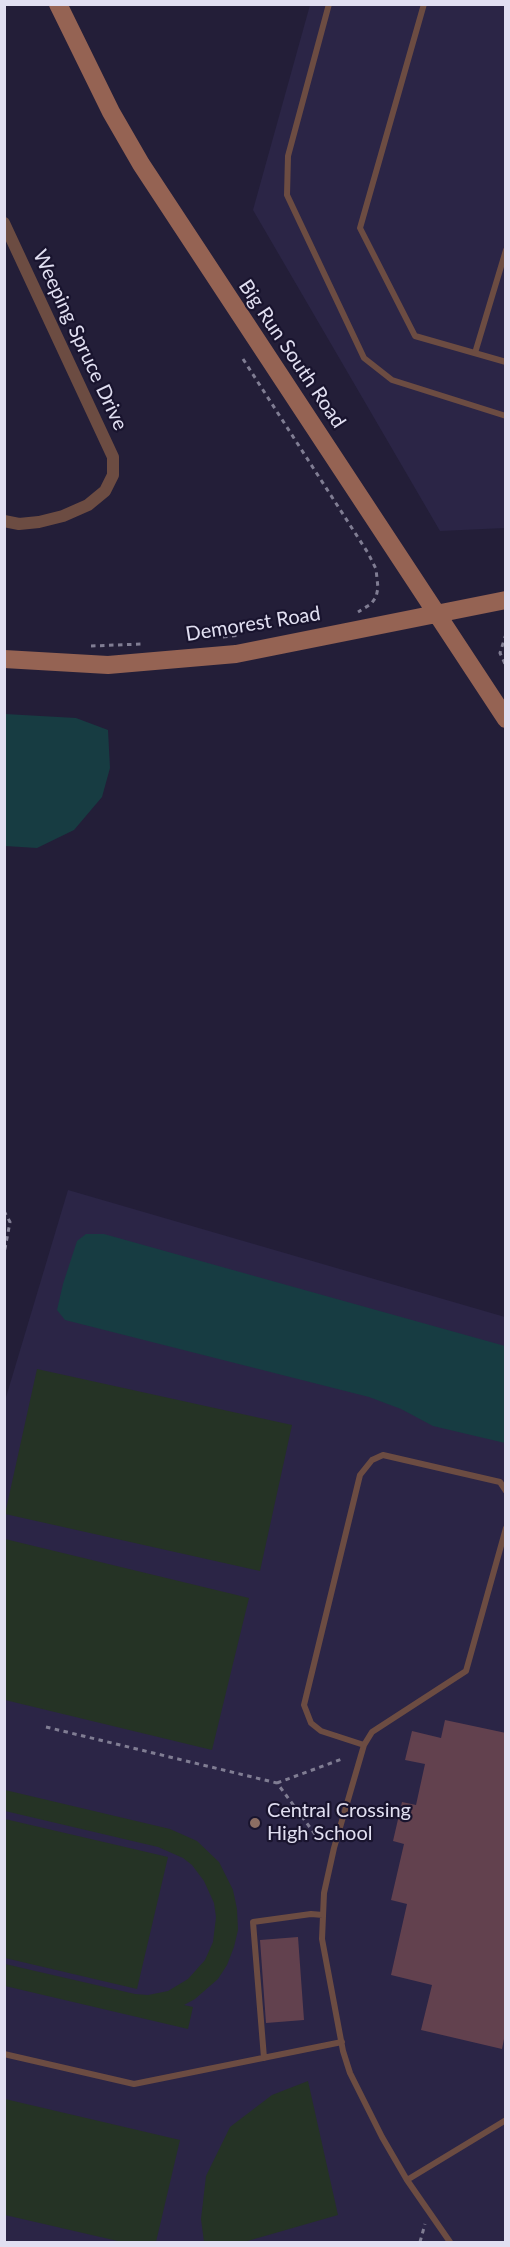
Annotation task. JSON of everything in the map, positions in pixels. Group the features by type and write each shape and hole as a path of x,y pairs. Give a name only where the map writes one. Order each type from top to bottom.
{"street":[{"name":"Big Run South Road","path":"58,4 111,112 141,164 506,719"},
{"name":"Weeping Spruce Drive","path":"4,223 113,457 113,475 105,491 88,505 63,516 39,522 19,524 4,521"},
{"name":"Demorest Road","path":"4,659 108,665 236,654 506,600"}],"lane":[{"path":"329,4 288,156 287,195 364,358 392,380 506,416"},
{"path":"424,4 360,228 415,336 506,362"},
{"path":"475,353 506,250"},
{"path":"364,1745 321,1731 311,1723 304,1705 360,1475 372,1460 383,1455 500,1482 506,1491"},
{"path":"450,2242 407,2180 350,2073 322,1939 324,1893 334,1848 364,1745 372,1732 466,1671 506,1528"},
{"path":"264,2058 253,1922 311,1914 323,1915"},
{"path":"4,2054 134,2084 342,2042"},
{"path":"407,2180 506,2120"}],"path":[{"path":"243,359 368,552 376,569 379,582 376,597 368,607 352,614"},
{"path":"222,637 243,634"},
{"path":"506,634 500,653 506,666"},
{"path":"80,645 145,644"},
{"path":"4,1211 9,1222 4,1254"},
{"path":"46,1727 277,1783 342,1759"},
{"path":"277,1783 323,1845"},
{"path":"420,2242 425,2223"}],"shaded area":[{"path":"310,5 505,5 505,528 440,531 253,210"},
{"path":"5,714 76,718 108,730 110,768 102,797 74,830 37,848 5,846"},
{"name":"Central Crossing High School","path":"68,1190 505,1317 505,2242 5,2242 4,1404"},
{"path":"86,1234 104,1234 505,1346 505,1443 433,1426 401,1409 369,1397 65,1320 57,1310 63,1284 77,1241"},
{"path":"37,1369 292,1425 260,1571 5,1514"},
{"path":"5,1539 249,1598 212,1750 5,1700"},
{"path":"5,1790 170,1829 197,1841 219,1862 233,1890 238,1930 227,1965 218,1979 195,1999 184,2005 193,2007 188,2029 5,1986 5,1964 135,1994 148,1995 168,1991 188,1979 205,1960 213,1942 216,1917 214,1903 204,1881 192,1865 183,1858 158,1847 5,1811"},
{"path":"5,1819 168,1857 137,1989 5,1958"},
{"path":"308,2081 338,2215 244,2242 204,2242 201,2219 206,2176 230,2127 272,2095"},
{"path":"5,2099 180,2140 156,2242 122,2242 5,2215"}],"building":[{"name":"Central Crossing High School","path":"445,1720 506,1733 506,2039 504,2039 502,2049 421,2030 432,1985 391,1975 407,1904 391,1900 404,1844 393,1841 402,1802 416,1805 425,1764 405,1760 412,1731 441,1738"},
{"path":"298,1937 304,2020 266,2023 260,1940"}],"place":[{"name":"Central Crossing High School","path":"255,1823"}]}
